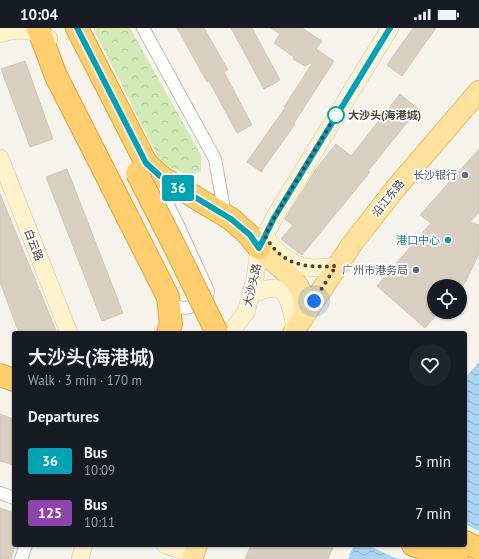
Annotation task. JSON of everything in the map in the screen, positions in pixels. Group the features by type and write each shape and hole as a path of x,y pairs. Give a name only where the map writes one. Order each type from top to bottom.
{"highway":[{"path":"77,28 142,168 174,245 216,331"},
{"path":"47,31 86,76 142,168 160,176 225,215 250,235 262,242"},
{"path":"47,31 144,217 200,331"},
{"path":"47,31 56,76 168,298 172,324 169,331"},
{"path":"0,361 12,364"},
{"path":"0,375 12,379"},
{"path":"0,387 12,390"},
{"path":"467,543 479,549"},
{"path":"419,547 456,559"},
{"path":"442,547 465,559"}],"main road":[{"name":"大沙头路","path":"232,331 246,312 255,279 262,242 274,218 390,28"},
{"path":"0,34 8,30 19,29 47,31"},
{"name":"沿江东路","path":"294,331 352,244 396,189 479,91"},
{"name":"白云路","path":"0,158 68,331"},
{"path":"262,242 270,245 279,254 303,266 314,268 336,266"},
{"path":"262,242 266,256 296,283 302,292 306,312"},
{"path":"251,296 258,291 267,289 277,289 284,292 289,298 294,331"},
{"path":"80,559 83,547"},
{"path":"172,547 194,553"}],"street":[{"path":"143,28 215,159 225,215"},
{"path":"142,168 176,221 208,291 205,299 192,306 184,308 174,304 168,298"},
{"path":"0,493 12,497"},
{"path":"21,559 25,547"}],"green space":[{"path":"93,28 130,28 201,155 201,171 189,176 161,163"}],"water":[{"path":"479,362 479,559 348,559 353,547 467,547 467,376"}],"pier":[{"path":"467,525 479,531 479,559 398,559 371,547 467,547"}],"building":[{"path":"177,28 204,28 228,70 224,72 252,125 237,133 209,81 207,82"},
{"path":"231,28 252,28 280,80 264,89"},
{"path":"271,28 302,28 322,41 316,49 334,61 294,123 295,124 261,172 247,162 287,105 284,107 313,62 305,66 293,59 294,57 274,43 280,34"},
{"path":"413,28 436,28 402,76 387,65"},
{"path":"25,61 53,139 30,147 1,69"},
{"path":"400,94 418,109 368,171 370,172 302,255 281,239 293,225 285,219 316,169 336,144 351,156"},
{"name":"港口中心","path":"479,149 479,212 470,222 479,225 479,254 467,279 427,279 427,319 433,319 425,328 377,286 431,223 420,215"},
{"path":"67,169 123,313 102,321 46,177"},
{"path":"0,194 56,331 18,330 0,282"},
{"path":"0,414 12,418 12,464 0,461"},
{"path":"0,508 12,512 12,547 14,548 11,559 0,559"},
{"path":"250,547 333,547 328,559 245,559"}],"bus line":[{"name":"36","path":"77,28 146,163 160,176 177,188 231,219 250,235 259,248 274,218 390,28"}],"place":[{"name":"大沙头(海港城)","path":"336,115"},
{"name":"长沙银行","path":"465,175"},
{"name":"港口中心","path":"448,240"},
{"name":"广州市港务局","path":"416,270"}],"route":[{"path":"314,301 336,266 314,268 293,262 279,254 270,245 265,236 274,218 336,115"}]}
